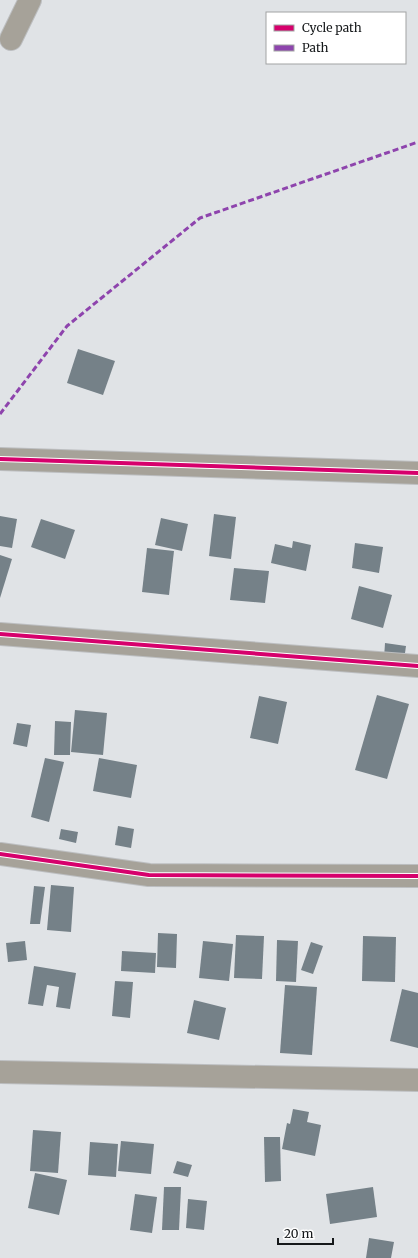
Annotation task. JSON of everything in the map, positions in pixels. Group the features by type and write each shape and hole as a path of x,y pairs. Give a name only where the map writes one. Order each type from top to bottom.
{"street":[{"path":"11,39 30,0"},
{"path":"0,459 418,473"},
{"path":"0,634 418,666"},
{"path":"0,854 149,875 418,876"},
{"path":"0,1072 418,1080"}],"building":[{"path":"78,349 115,361 103,395 67,383"},
{"path":"214,514 236,517 231,559 209,556"},
{"path":"0,516 17,519 12,548 0,546"},
{"path":"161,518 188,524 182,551 155,545"},
{"path":"41,519 75,530 65,559 31,547"},
{"path":"293,541 311,545 306,571 271,563 275,544 292,548"},
{"path":"355,543 383,547 379,573 352,568"},
{"path":"147,548 174,551 169,595 142,592"},
{"path":"0,555 12,559 0,598"},
{"path":"234,568 269,571 265,603 230,600"},
{"path":"359,586 392,595 383,628 351,619"},
{"path":"385,643 406,646 404,660 384,658"},
{"path":"377,695 409,704 387,779 355,770"},
{"path":"259,696 287,702 278,744 250,738"},
{"path":"75,710 107,713 103,755 71,752"},
{"path":"55,721 71,722 70,755 54,755"},
{"path":"17,723 31,725 27,747 13,744"},
{"path":"45,758 64,762 49,822 31,817"},
{"path":"99,758 137,765 131,798 93,791"},
{"path":"118,826 134,829 131,848 115,845"},
{"path":"61,829 78,832 76,843 59,839"},
{"path":"51,885 74,887 71,932 47,930"},
{"path":"34,886 45,887 40,924 30,924"},
{"path":"158,933 177,934 176,968 157,967"},
{"path":"236,935 264,936 262,979 234,978"},
{"path":"363,936 396,937 395,982 362,981"},
{"path":"277,940 298,941 296,982 276,981"},
{"path":"25,941 27,960 8,962 6,943"},
{"path":"203,941 233,944 229,981 199,978"},
{"path":"311,942 323,946 313,974 301,970"},
{"path":"122,951 156,953 155,973 121,971"},
{"path":"34,966 76,973 70,1009 56,1007 59,987 47,985 43,1006 28,1004"},
{"path":"115,981 133,982 130,1018 112,1016"},
{"path":"285,985 317,987 312,1055 280,1053"},
{"path":"402,989 418,993 418,1048 390,1041"},
{"path":"194,1000 226,1008 219,1040 187,1033"},
{"path":"293,1109 309,1112 307,1122 321,1125 315,1156 282,1149 287,1123 290,1124"},
{"path":"33,1130 61,1132 58,1173 30,1171"},
{"path":"264,1137 280,1137 281,1181 265,1182"},
{"path":"121,1141 154,1144 151,1174 118,1171"},
{"path":"90,1142 118,1144 116,1177 88,1175"},
{"path":"177,1161 192,1165 188,1177 173,1173"},
{"path":"35,1173 67,1180 59,1215 28,1208"},
{"path":"164,1187 181,1187 179,1230 162,1230"},
{"path":"373,1187 377,1217 330,1224 326,1194"},
{"path":"135,1194 157,1197 152,1233 130,1230"},
{"path":"188,1199 207,1201 204,1230 186,1228"},
{"path":"369,1238 394,1242 391,1258 366,1258"}],"marked path":[{"path":"0,414 67,326 200,218 418,142"}],"cycle path":[{"path":"0,459 418,473"},
{"path":"0,634 418,666"},
{"path":"0,854 149,875 418,876"}]}
